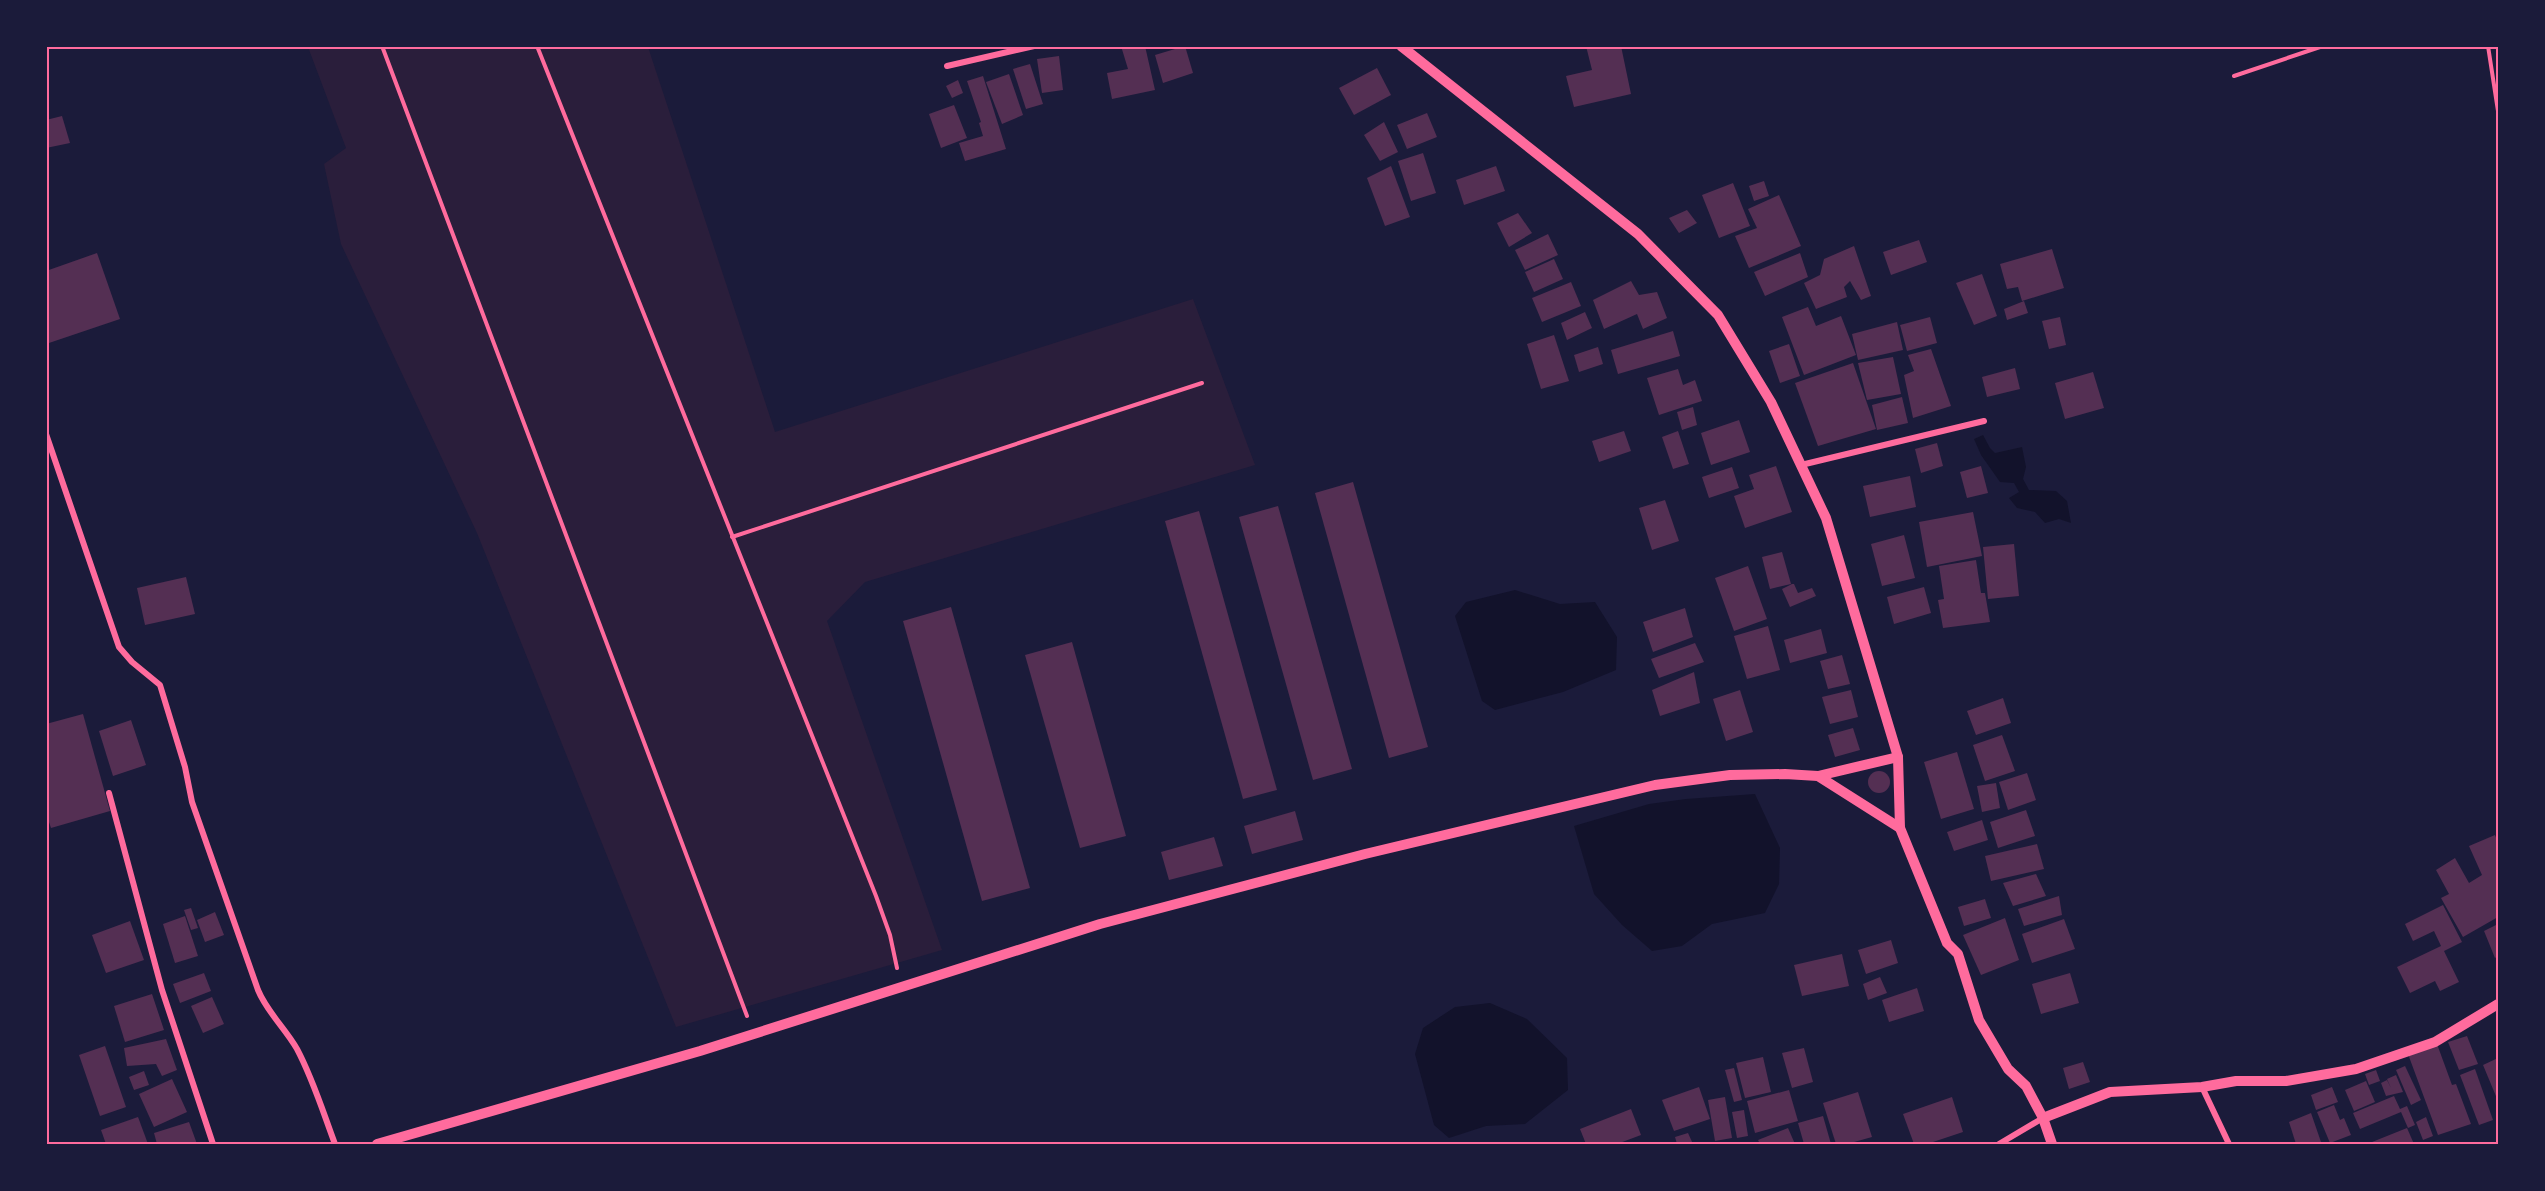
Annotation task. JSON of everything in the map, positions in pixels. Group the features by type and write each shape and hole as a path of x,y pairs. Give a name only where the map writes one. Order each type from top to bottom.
{"street":[{"path":"947,66 1034,46"},
{"path":"1401,46 1638,234 1718,315 1771,402 1826,518 1898,758 1900,828 1947,943 1958,954 1978,1020 2008,1070 2026,1086 2043,1118 2052,1144"},
{"path":"1801,465 1984,421"},
{"path":"46,434 119,647 132,663 160,685 185,767 192,802 258,990 265,1006 296,1047 317,1093 334,1144"},
{"path":"377,1144 754,1034 1100,924 1365,854 1655,785 1730,775 1818,776 1898,758"},
{"path":"1818,776 1900,828"},
{"path":"109,794 162,990 213,1144"},
{"path":"1999,1144 2043,1118 2110,1092 2202,1087 2236,1081 2286,1081 2356,1069 2435,1041 2499,1004"},
{"path":"2202,1087 2229,1144"}],"path":[{"path":"382,46 754,1034"},
{"path":"537,46 876,896 890,935 897,966 896,989"},
{"path":"2234,76 2323,46"},
{"path":"2488,46 2499,111"},
{"path":"732,537 1202,383"}],"shaded area":[{"path":"308,47 648,47 775,432 1193,299 1255,465 865,582 827,621 942,950 676,1027 477,533 341,244 324,164 346,148"},
{"path":"1983,435 1995,453 2022,447 2026,467 2023,479 2029,490 2056,491 2067,501 2071,523 2059,519 2045,523 2035,512 2017,508 2009,498 2019,492 2014,483 2000,482 1981,455 1974,439"},
{"path":"1515,590 1560,604 1595,602 1617,637 1616,670 1563,692 1495,710 1482,701 1455,616 1466,602"},
{"path":"1755,794 1780,848 1779,884 1765,913 1712,924 1682,946 1652,951 1622,925 1594,894 1574,826 1649,804"},
{"path":"1490,1003 1527,1019 1567,1058 1568,1090 1525,1124 1486,1126 1449,1138 1434,1125 1415,1054 1423,1028 1455,1007"}],"building":[{"path":"1121,46 1145,46 1155,90 1112,99 1107,73 1128,69"},
{"path":"1185,46 1193,73 1163,83 1155,55"},
{"path":"1586,46 1621,46 1631,94 1574,107 1566,76 1592,70"},
{"path":"1059,56 1063,90 1042,93 1037,59"},
{"path":"1030,64 1043,104 1026,109 1013,69"},
{"path":"1377,68 1391,95 1354,115 1339,88"},
{"path":"1009,74 1023,115 1002,124 986,82"},
{"path":"983,76 1006,149 965,161 959,143 983,136 979,123 981,122 967,81"},
{"path":"958,80 963,93 952,98 946,86"},
{"path":"954,105 967,138 941,148 929,114"},
{"path":"1427,113 1437,137 1407,149 1397,125"},
{"path":"62,116 70,143 46,148 46,120"},
{"path":"1384,122 1398,152 1380,161 1364,135"},
{"path":"1423,153 1436,193 1411,201 1398,161"},
{"path":"1391,166 1410,217 1385,226 1367,178"},
{"path":"1496,166 1505,191 1464,205 1456,180"},
{"path":"1764,181 1769,196 1754,201 1749,186"},
{"path":"1733,183 1750,226 1719,238 1702,195"},
{"path":"1779,195 1801,246 1749,268 1735,236 1757,228 1748,209"},
{"path":"1687,210 1697,223 1679,233 1669,218"},
{"path":"1518,213 1532,233 1509,247 1497,223"},
{"path":"1548,234 1558,255 1525,270 1515,250"},
{"path":"1919,240 1927,262 1891,275 1883,252"},
{"path":"1854,246 1871,296 1861,300 1850,281 1844,287 1847,297 1816,309 1804,283 1820,275 1824,259"},
{"path":"2052,249 2064,288 2022,301 2018,287 2007,289 2000,264"},
{"path":"97,253 120,319 46,344 46,271"},
{"path":"1800,253 1808,277 1765,296 1754,272"},
{"path":"1554,259 1563,279 1534,292 1525,272"},
{"path":"1982,274 1997,316 1974,325 1956,283"},
{"path":"1631,281 1639,295 1657,292 1667,318 1643,329 1637,314 1604,329 1593,300"},
{"path":"1571,282 1581,306 1542,322 1532,298"},
{"path":"2024,301 2028,313 2007,320 2004,309"},
{"path":"1808,307 1816,326 1841,316 1856,355 1804,375 1782,317"},
{"path":"1585,312 1592,328 1567,340 1561,323"},
{"path":"1930,317 1937,343 1907,351 1900,325"},
{"path":"2060,317 2066,345 2049,349 2042,321"},
{"path":"1897,322 1903,350 1858,360 1852,334"},
{"path":"1673,331 1680,356 1618,374 1611,350"},
{"path":"1554,335 1569,381 1541,389 1527,344"},
{"path":"1789,344 1800,376 1780,383 1769,351"},
{"path":"1598,347 1603,364 1579,372 1574,355"},
{"path":"1931,349 1951,406 1913,418 1904,375 1914,371 1908,355"},
{"path":"1893,357 1901,394 1867,400 1858,363"},
{"path":"1853,363 1876,429 1818,446 1795,383"},
{"path":"2015,368 2020,389 1987,397 1982,377"},
{"path":"1678,369 1683,385 1695,380 1702,401 1659,415 1647,378"},
{"path":"2093,372 2104,408 2065,419 2055,383"},
{"path":"1902,397 1908,423 1877,430 1872,405"},
{"path":"1693,407 1697,425 1682,430 1677,412"},
{"path":"1739,420 1750,452 1711,465 1701,433"},
{"path":"1624,431 1631,451 1599,462 1592,441"},
{"path":"1678,431 1689,464 1673,469 1662,437"},
{"path":"1937,443 1943,466 1921,473 1915,449"},
{"path":"1776,466 1792,512 1745,528 1734,496 1754,489 1749,475"},
{"path":"1981,466 1988,493 1967,498 1960,472"},
{"path":"1732,467 1739,488 1709,498 1702,477"},
{"path":"1910,476 1916,507 1870,517 1863,486"},
{"path":"1353,482 1428,747 1389,758 1315,493"},
{"path":"1665,500 1679,541 1652,550 1639,508"},
{"path":"1278,506 1352,769 1313,780 1239,517"},
{"path":"1199,511 1277,790 1243,799 1165,521"},
{"path":"1973,512 1982,556 1927,567 1919,522"},
{"path":"1904,535 1915,578 1882,586 1871,544"},
{"path":"2014,544 2019,596 1988,599 1983,547"},
{"path":"1782,552 1791,584 1770,589 1762,557"},
{"path":"1976,560 1981,593 1985,593 1990,622 1943,628 1938,600 1944,599 1939,566"},
{"path":"1748,566 1767,619 1734,631 1715,578"},
{"path":"186,577 195,614 145,625 137,588"},
{"path":"1792,584 1798,593 1812,588 1816,596 1790,607 1782,589"},
{"path":"1924,587 1931,613 1894,624 1887,597"},
{"path":"951,607 1030,888 982,901 903,621"},
{"path":"1685,608 1693,637 1653,652 1643,622"},
{"path":"1768,626 1780,670 1747,679 1734,636"},
{"path":"1821,629 1827,653 1790,663 1784,640"},
{"path":"1072,642 1126,836 1080,848 1025,655"},
{"path":"1695,643 1704,662 1659,678 1651,659"},
{"path":"1842,655 1850,684 1828,689 1820,661"},
{"path":"1694,672 1700,703 1660,716 1652,690"},
{"path":"1740,690 1753,732 1726,741 1713,699"},
{"path":"1851,690 1858,717 1830,724 1822,697"},
{"path":"2003,698 2011,723 1976,735 1967,711"},
{"path":"83,714 110,811 51,828 46,813 46,724"},
{"path":"131,720 146,765 113,776 99,731"},
{"path":"1853,728 1860,750 1835,757 1828,735"},
{"path":"2002,735 2015,771 1985,781 1973,745"},
{"path":"1957,752 1974,809 1941,819 1924,762"},
{"path":"1879,771 1887,774 1890,782 1887,790 1879,793 1871,790 1868,782 1871,774"},
{"path":"2027,773 2036,800 2008,810 1999,782"},
{"path":"1996,783 2000,808 1982,812 1977,786"},
{"path":"2026,810 2035,836 1998,848 1990,822"},
{"path":"1295,811 1303,840 1252,854 1244,826"},
{"path":"1982,820 1988,840 1954,851 1947,832"},
{"path":"2495,835 2498,843 2498,917 2463,937 2441,898 2449,894 2436,870 2455,858 2469,883 2482,875 2469,846"},
{"path":"1214,837 1223,866 1169,880 1161,852"},
{"path":"2037,844 2044,869 1991,881 1985,856"},
{"path":"2036,874 2046,896 2013,906 2003,883"},
{"path":"2059,896 2062,915 2024,926 2018,909"},
{"path":"1985,899 1991,918 1964,926 1958,907"},
{"path":"2443,905 2462,942 2444,951 2459,982 2440,991 2435,981 2410,993 2397,967 2441,946 2434,931 2413,941 2405,924"},
{"path":"191,908 198,928 191,930 184,910"},
{"path":"215,912 224,935 205,942 197,920"},
{"path":"185,916 198,956 175,963 163,924"},
{"path":"2005,918 2019,960 1981,975 1963,935"},
{"path":"2064,919 2075,949 2032,963 2022,934"},
{"path":"130,921 144,960 106,973 92,935"},
{"path":"2498,924 2498,956 2495,958 2484,931"},
{"path":"1891,940 1898,963 1866,974 1858,950"},
{"path":"1842,954 1849,986 1802,996 1794,965"},
{"path":"204,973 211,991 180,1003 173,984"},
{"path":"2070,973 2079,1003 2041,1014 2032,984"},
{"path":"1880,977 1887,993 1868,1000 1863,984"},
{"path":"1917,988 1924,1011 1889,1022 1882,1000"},
{"path":"152,994 164,1030 125,1042 114,1006"},
{"path":"212,997 224,1024 203,1033 191,1006"},
{"path":"2467,1036 2478,1064 2459,1070 2448,1042"},
{"path":"166,1039 177,1070 162,1076 156,1064 127,1066 124,1048"},
{"path":"2437,1044 2452,1085 2456,1084 2471,1124 2438,1135 2408,1054"},
{"path":"105,1046 126,1107 100,1116 79,1055"},
{"path":"1804,1048 1813,1082 1792,1088 1782,1053"},
{"path":"1763,1057 1771,1092 1745,1098 1736,1063"},
{"path":"2498,1058 2498,1101 2483,1065"},
{"path":"2083,1062 2090,1082 2069,1089 2063,1068"},
{"path":"2405,1066 2421,1100 2411,1105 2396,1070"},
{"path":"1734,1068 1742,1100 1734,1102 1725,1070"},
{"path":"2475,1069 2493,1120 2479,1125 2460,1075"},
{"path":"2376,1070 2380,1081 2369,1085 2365,1074"},
{"path":"144,1071 149,1085 134,1090 129,1077"},
{"path":"2396,1075 2403,1092 2386,1096 2381,1083 2387,1080 2391,1088 2387,1079"},
{"path":"172,1079 187,1112 154,1127 139,1094"},
{"path":"2366,1081 2375,1102 2354,1111 2345,1090"},
{"path":"1699,1087 1710,1119 1674,1131 1662,1100"},
{"path":"2332,1087 2338,1102 2316,1110 2311,1095"},
{"path":"1789,1090 1798,1121 1755,1133 1747,1101"},
{"path":"1858,1092 1872,1137 1847,1144 1836,1144 1823,1103"},
{"path":"2394,1096 2400,1109 2407,1106 2415,1125 2408,1128 2401,1112 2360,1129 2353,1113"},
{"path":"1725,1097 1732,1138 1715,1141 1708,1100"},
{"path":"1952,1097 1963,1132 1927,1144 1914,1144 1903,1114"},
{"path":"2334,1105 2340,1120 2344,1118 2351,1135 2330,1143 2317,1112"},
{"path":"1631,1109 1641,1135 1617,1144 1586,1144 1580,1129"},
{"path":"1744,1110 1748,1136 1737,1138 1732,1112"},
{"path":"2311,1113 2321,1142 2296,1144 2289,1122"},
{"path":"1823,1116 1831,1144 1804,1144 1798,1123"},
{"path":"138,1117 148,1144 106,1144 101,1130"},
{"path":"2426,1117 2433,1136 2423,1140 2416,1122"},
{"path":"189,1122 197,1144 157,1144 154,1133"},
{"path":"1788,1128 1795,1144 1760,1144 1758,1140"},
{"path":"2407,1128 2414,1144 2373,1144 2372,1142"},
{"path":"1688,1133 1693,1144 1677,1144 1675,1137"}]}
